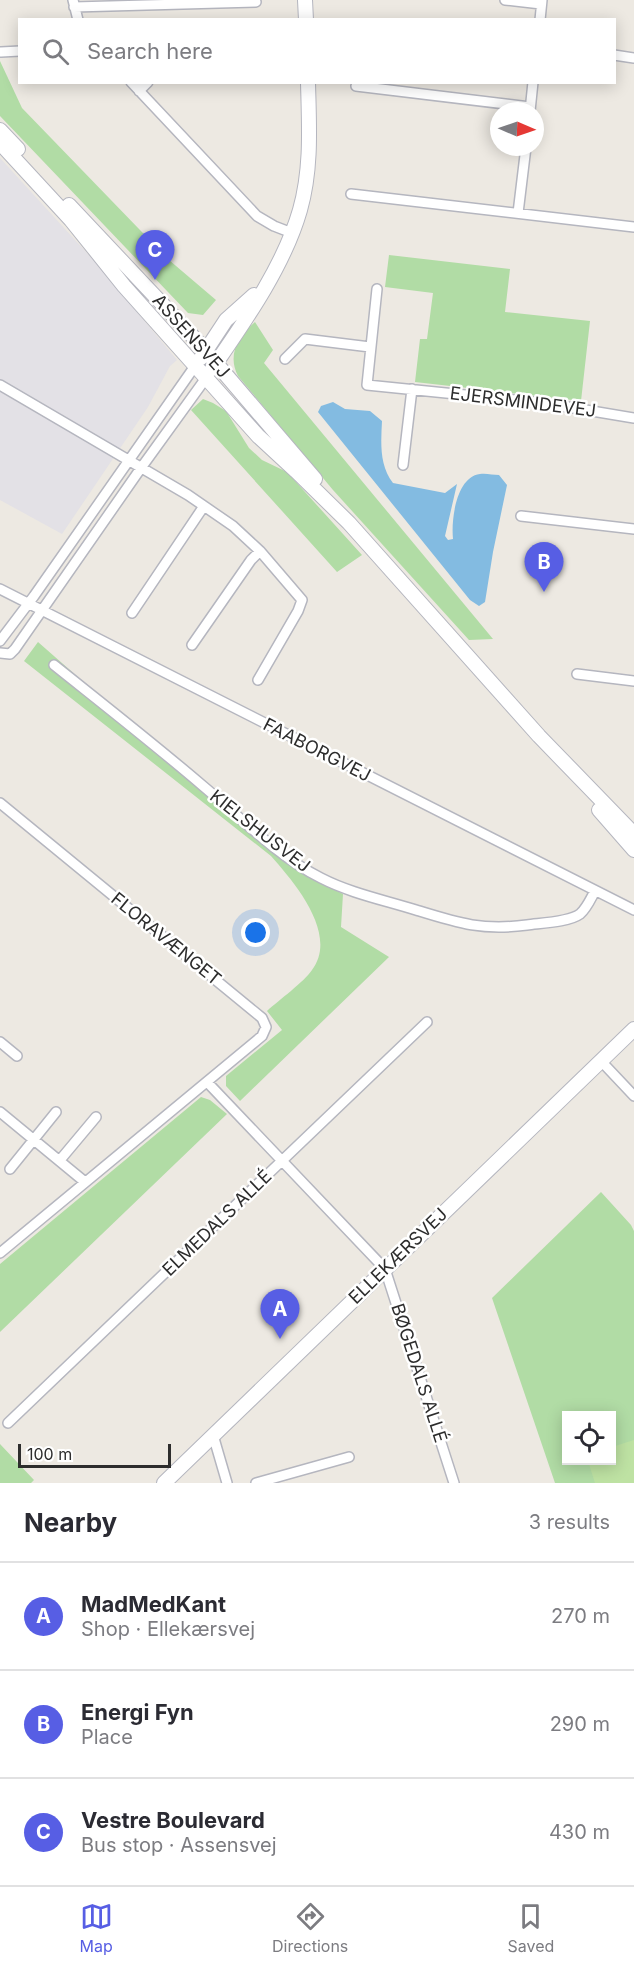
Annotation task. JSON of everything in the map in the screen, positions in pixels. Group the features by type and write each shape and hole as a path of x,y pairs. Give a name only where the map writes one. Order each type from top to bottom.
{"main road":[{"path":"305,0 306,18"},
{"path":"211,371 265,286 284,253 292,233 300,209 308,169 310,147 308,84"},
{"name":"ASSENSVEJ","path":"0,130 211,371 260,424 303,464 349,523 539,736 634,834"},
{"name":"ASSENSVEJ","path":"0,143 71,220 124,286 200,358"},
{"path":"200,358 226,320 265,286"},
{"name":"ASSENSVEJ","path":"211,371 258,436 349,523"},
{"name":"ASSENSVEJ","path":"539,736 553,756 634,850"},
{"name":"ELLEKÆRSVEJ","path":"164,1483 634,1029"}],"street":[{"path":"505,0 542,2 540,18"},
{"path":"74,4 256,2"},
{"path":"1,52 18,51"},
{"path":"616,55 634,58"},
{"path":"133,84 257,216 292,233"},
{"path":"139,91 146,84"},
{"path":"531,102 533,84"},
{"path":"356,86 490,104"},
{"path":"519,213 525,156"},
{"path":"351,194 634,227"},
{"name":"EJERSMINDEVEJ","path":"377,289 367,385 571,407 634,418"},
{"path":"285,359 305,339 370,347"},
{"path":"0,641 130,461 200,358"},
{"path":"0,653 10,654 15,649 211,371"},
{"path":"0,385 204,506 233,526 260,551 302,600 258,680"},
{"path":"402,465 412,390"},
{"path":"132,613 204,506"},
{"path":"521,516 634,529"},
{"path":"192,645 251,560 260,551"},
{"name":"FAABORGVEJ","path":"0,589 634,910"},
{"name":"KIELSHUSVEJ","path":"54,665 180,766 267,841 298,865 321,878 431,914 469,925 491,928 571,918 580,914 595,891"},
{"path":"577,674 634,681"},
{"name":"FLORAVÆNGET","path":"0,803 262,1018 266,1027 262,1036 207,1082"},
{"name":"ELMEDALS ALLÉ","path":"8,1423 427,1022"},
{"path":"0,1042 17,1056"},
{"path":"600,1061 634,1096"},
{"path":"0,1253 207,1082"},
{"name":"BØGEDALS ALLÉ","path":"207,1082 385,1269 454,1483"},
{"path":"0,1112 85,1182"},
{"path":"10,1169 56,1112"},
{"path":"60,1160 96,1117"},
{"path":"213,1435 227,1483"},
{"path":"256,1483 349,1457"}],"shaded area":[{"path":"0,158 97,264 177,360 170,366 148,407 62,534 0,500"}],"green space":[{"path":"0,61 22,108 169,260 216,300 203,315 188,313 0,116"},
{"path":"389,255 510,269 505,312 590,321 581,401 415,382 420,339 427,339 433,293 385,287"},
{"path":"255,322 273,350 264,363 493,639 469,640 333,490 238,376 234,361 236,346"},
{"path":"203,399 226,411 249,448 262,460 287,472 362,555 337,572 191,410"},
{"path":"38,642 300,872 343,894 341,927 389,957 240,1101 226,1086 226,1076 282,1030 267,1011 308,975 319,956 320,941 317,925 310,909 291,880 271,856 24,661"},
{"path":"201,1097 210,1100 227,1114 0,1332 0,1264"},
{"path":"601,1192 634,1231 634,1483 555,1483 492,1298"},
{"path":"634,1440 634,1483 595,1483 589,1465 616,1465 616,1446"},
{"path":"0,1444 34,1480 31,1483 0,1483"}],"water":[{"path":"333,402 345,409 370,411 382,421 383,461 393,483 445,493 457,484 445,536 448,540 453,539 454,511 465,483 472,477 485,474 499,475 507,485 485,602 479,606 470,600 318,412 321,406"}],"place":[{"name":"Vestre Boulevard","path":"155,280"},
{"name":"Energi Fyn","path":"544,592"},
{"name":"MadMedKant","path":"280,1339"}]}
